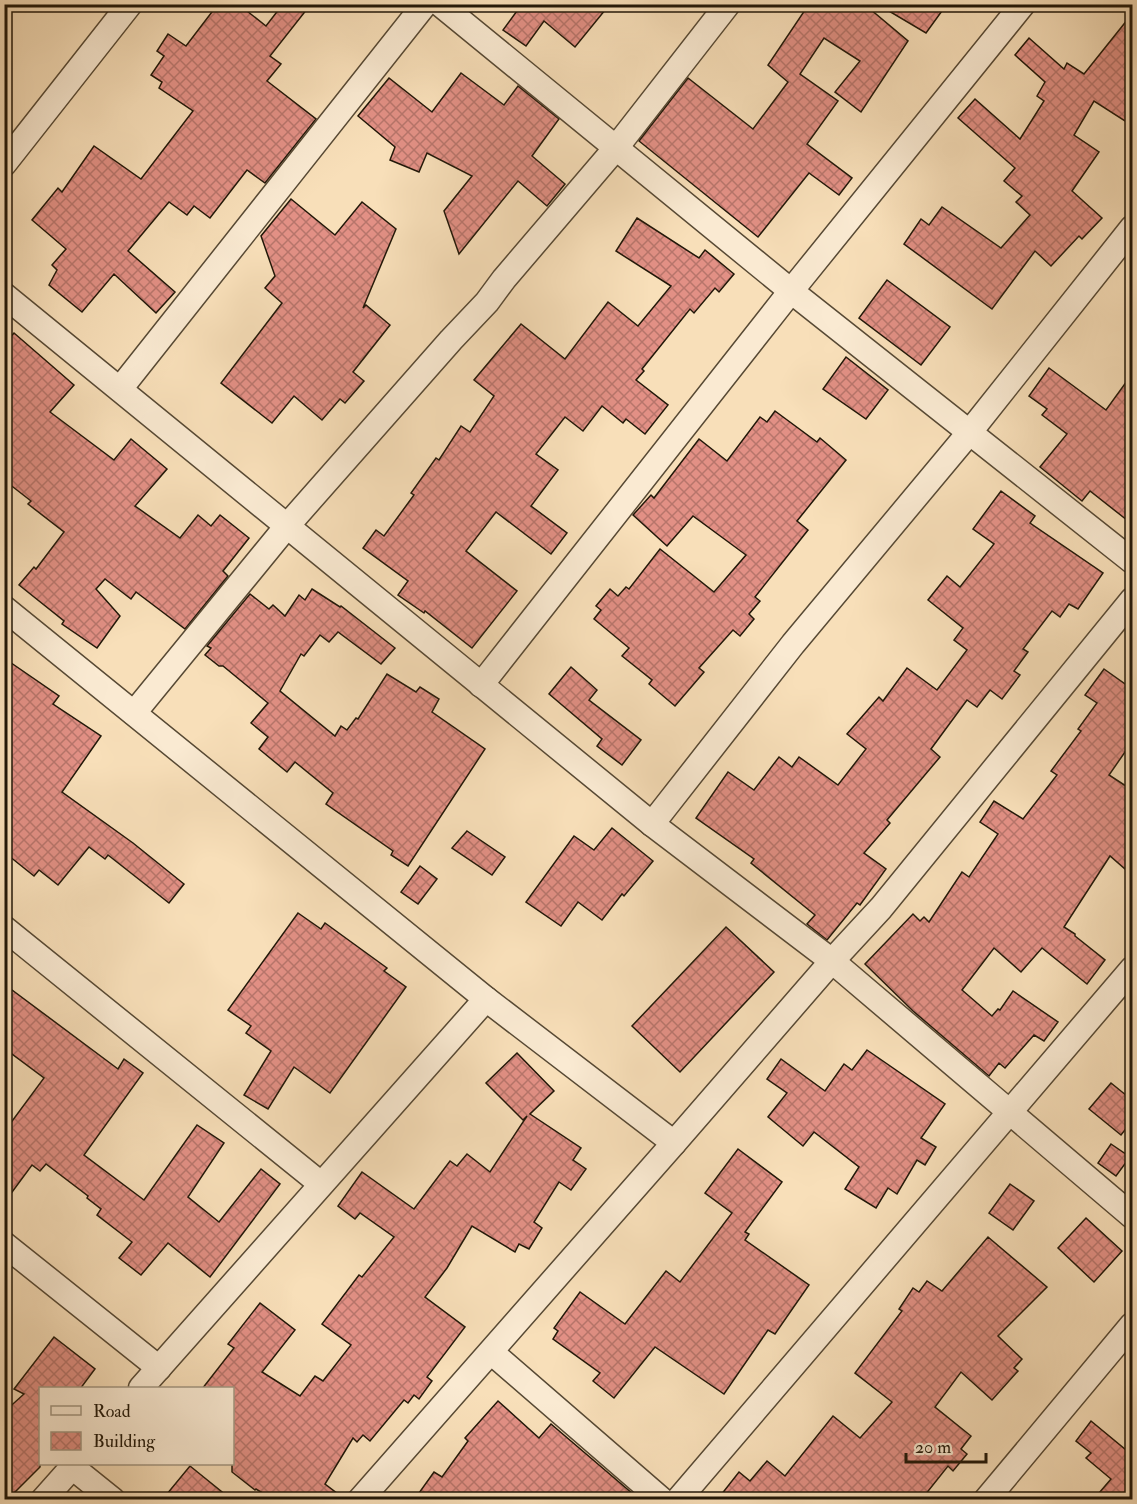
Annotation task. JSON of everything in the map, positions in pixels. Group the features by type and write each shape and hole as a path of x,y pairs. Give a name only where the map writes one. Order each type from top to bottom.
{"street":[{"path":"4,164 130,4"},
{"path":"120,389 425,4"},
{"path":"440,4 791,291 1132,561"},
{"path":"134,713 287,526 487,302 615,149 728,4"},
{"path":"482,685 791,291 1023,4"},
{"path":"652,824 793,644 969,434 1132,228"},
{"path":"4,295 652,824 832,961 1132,1216"},
{"path":"360,1500 881,908 1132,600"},
{"path":"4,608 486,999 674,1143"},
{"path":"4,928 321,1185"},
{"path":"678,1500 1132,969"},
{"path":"143,1387 486,999"},
{"path":"4,1244 159,1368"},
{"path":"986,1500 1132,1325"},
{"path":"491,1352 662,1500"},
{"path":"43,1500 73,1465 113,1500"}],"building":[{"path":"218,4 238,4 266,26 283,4 311,4 270,56 281,64 267,81 316,119 265,183 247,170 210,218 194,206 187,215 169,202 128,251 175,292 156,313 114,274 82,312 49,285 57,270 52,265 66,249 32,220 58,188 62,192 94,146 141,179 193,111 159,88 162,82 151,75 164,56 157,51 168,34 186,46"},
{"path":"522,4 610,4 575,47 544,21 526,46 503,30"},
{"path":"809,4 864,4 908,41 861,112 835,92 860,61 824,38 800,74 838,101 807,144 852,178 839,195 809,173 758,237 639,141 688,78 753,129 788,82 768,65"},
{"path":"877,4 947,4 926,33"},
{"path":"1132,14 1132,109 1125,121 1094,101 1074,135 1099,152 1072,191 1102,218 1082,239 1079,236 1051,266 1035,251 992,309 904,244 921,219 929,225 942,207 1001,248 1030,215 1016,202 1022,196 1004,181 1015,168 958,118 975,99 1020,139 1044,101 1037,96 1045,82 1015,55 1029,38 1064,69 1067,63 1084,74"},
{"path":"461,73 504,105 518,86 559,119 532,156 565,184 547,206 518,181 459,254 444,211 472,176 427,153 419,172 390,160 395,147 358,116 389,78 432,112"},
{"path":"291,199 335,235 362,202 396,229 363,308 366,305 390,325 353,372 364,381 345,403 340,399 322,420 294,396 272,423 221,383 282,303 265,288 275,276 261,236"},
{"path":"637,218 699,258 705,250 734,274 719,292 715,288 694,313 690,309 642,369 644,371 636,380 668,405 645,434 626,419 623,423 602,406 583,431 565,417 536,454 558,470 531,506 567,533 551,554 496,512 466,551 517,591 472,648 425,611 424,613 398,595 408,581 363,548 376,530 384,536 414,495 411,493 436,458 439,460 461,426 470,432 494,396 474,380 521,324 565,359 608,302 638,326 671,286 616,251"},
{"path":"887,280 950,327 921,365 859,318"},
{"path":"14,333 74,385 50,412 114,460 131,439 167,469 135,506 180,538 198,515 211,526 220,515 249,538 223,571 228,576 185,629 136,592 131,599 105,579 96,589 120,616 97,648 62,624 64,621 19,585 34,567 36,569 64,532 28,504 31,501 4,480 4,344"},
{"path":"846,357 888,390 866,419 823,389"},
{"path":"1049,368 1106,410 1132,374 1132,524 1090,491 1082,501 1040,467 1067,434 1042,415 1047,409 1029,396"},
{"path":"775,411 817,442 820,438 846,460 797,521 808,530 755,597 760,601 749,614 754,619 740,636 733,630 699,668 704,672 675,706 649,684 652,680 622,656 629,648 594,619 601,610 596,606 610,589 618,596 626,587 629,589 660,549 714,592 746,555 693,516 667,546 633,515 651,495 654,498 699,439 727,461 760,417 767,422"},
{"path":"1001,491 1035,516 1030,523 1103,573 1078,609 1069,604 1060,617 1052,611 1023,649 1028,652 1014,671 1020,675 1002,699 990,690 977,707 967,700 931,749 940,757 887,820 890,823 864,853 886,869 860,905 857,903 827,940 807,924 815,915 751,863 754,859 696,818 728,772 754,790 779,757 792,767 799,757 838,785 866,749 847,734 879,697 883,701 907,668 937,690 967,650 954,640 963,628 928,600 947,576 960,587 994,544 973,529"},
{"path":"312,589 341,606 395,648 381,664 338,632 329,642 320,635 304,656 301,654 280,691 335,736 341,726 347,730 356,718 358,719 387,674 416,692 420,687 439,699 432,712 485,749 408,866 391,855 393,851 326,804 333,793 295,762 287,772 259,749 268,737 251,723 268,703 223,666 219,666 205,655 211,648 207,646 250,594 269,609 273,605 285,616 299,595 305,600"},
{"path":"4,658 59,696 53,704 101,736 62,792 133,843 184,884 169,903 108,855 105,859 89,847 58,885 39,870 34,876 4,852"},
{"path":"571,667 597,690 589,700 641,740 622,765 597,746 602,739 549,694"},
{"path":"1104,669 1132,689 1132,742 1109,775 1132,790 1132,875 1110,856 1064,927 1105,960 1087,984 1042,948 1021,972 994,948 962,990 992,1016 998,1009 1000,1010 1013,991 1058,1022 1044,1041 1034,1035 1005,1068 999,1063 989,1076 913,1011 865,964 913,914 920,921 924,917 929,922 962,872 969,877 998,834 980,822 994,801 1023,819 1057,775 1051,771 1081,731 1078,729 1097,703 1085,695"},
{"path":"612,828 653,861 624,896 622,894 602,920 578,902 561,926 526,902 574,836 594,850"},
{"path":"467,831 505,857 492,875 452,848"},
{"path":"420,866 437,879 418,904 401,892"},
{"path":"298,913 321,929 325,923 387,968 384,971 406,987 330,1093 294,1067 268,1109 244,1095 271,1051 246,1033 251,1026 228,1010"},
{"path":"726,927 774,972 680,1072 632,1026"},
{"path":"4,984 118,1069 124,1059 143,1073 84,1155 144,1200 197,1125 224,1143 188,1197 219,1222 261,1169 280,1184 210,1277 168,1243 141,1275 119,1258 132,1242 97,1215 101,1209 87,1198 88,1196 46,1164 40,1171 32,1165 4,1203 4,1132 44,1078 4,1048"},
{"path":"867,1050 945,1104 921,1138 936,1147 925,1165 917,1160 897,1194 888,1188 876,1208 845,1189 859,1167 814,1132 803,1146 768,1117 787,1093 767,1079 781,1059 825,1091 844,1064 852,1070"},
{"path":"517,1053 554,1091 530,1114 581,1148 573,1160 586,1169 571,1190 559,1182 534,1222 542,1228 529,1249 519,1244 515,1252 472,1226 447,1268 425,1297 465,1327 427,1377 432,1381 419,1399 414,1395 408,1403 404,1400 370,1441 363,1435 357,1442 353,1438 325,1484 346,1500 274,1500 255,1490 232,1472 232,1465 234,1465 234,1387 204,1387 234,1348 228,1344 260,1303 295,1330 262,1372 300,1396 315,1376 323,1381 351,1345 322,1324 359,1275 362,1277 394,1237 360,1213 355,1219 338,1206 362,1172 414,1209 450,1161 457,1166 467,1154 490,1172 527,1116 523,1120 486,1083"},
{"path":"1111,1083 1132,1100 1132,1121 1121,1135 1089,1109"},
{"path":"1111,1144 1130,1157 1116,1176 1098,1163"},
{"path":"738,1149 782,1182 745,1232 749,1234 745,1240 809,1285 775,1334 768,1330 724,1394 655,1347 614,1398 593,1381 600,1373 553,1339 558,1331 554,1328 580,1292 625,1324 666,1271 680,1282 732,1213 705,1193"},
{"path":"1010,1184 1034,1201 1013,1230 989,1213"},
{"path":"1086,1218 1122,1251 1094,1282 1058,1248"},
{"path":"988,1237 1047,1287 998,1336 1022,1359 1014,1368 1018,1371 992,1400 961,1372 935,1407 971,1436 961,1449 967,1454 953,1471 948,1466 921,1500 717,1500 739,1472 750,1481 767,1461 785,1476 833,1416 860,1438 892,1402 855,1373 902,1311 899,1309 913,1288 919,1292 927,1281 942,1291"},
{"path":"54,1337 95,1369 82,1387 39,1387 40,1467 7,1500 4,1500 4,1412 24,1394 14,1389"},
{"path":"498,1401 539,1438 551,1424 640,1500 414,1500 434,1472 442,1477 468,1441 465,1438"},
{"path":"1091,1421 1131,1454 1132,1452 1132,1500 1093,1500 1111,1479 1086,1458 1091,1453 1076,1441"},
{"path":"190,1466 232,1500 162,1500"}]}
